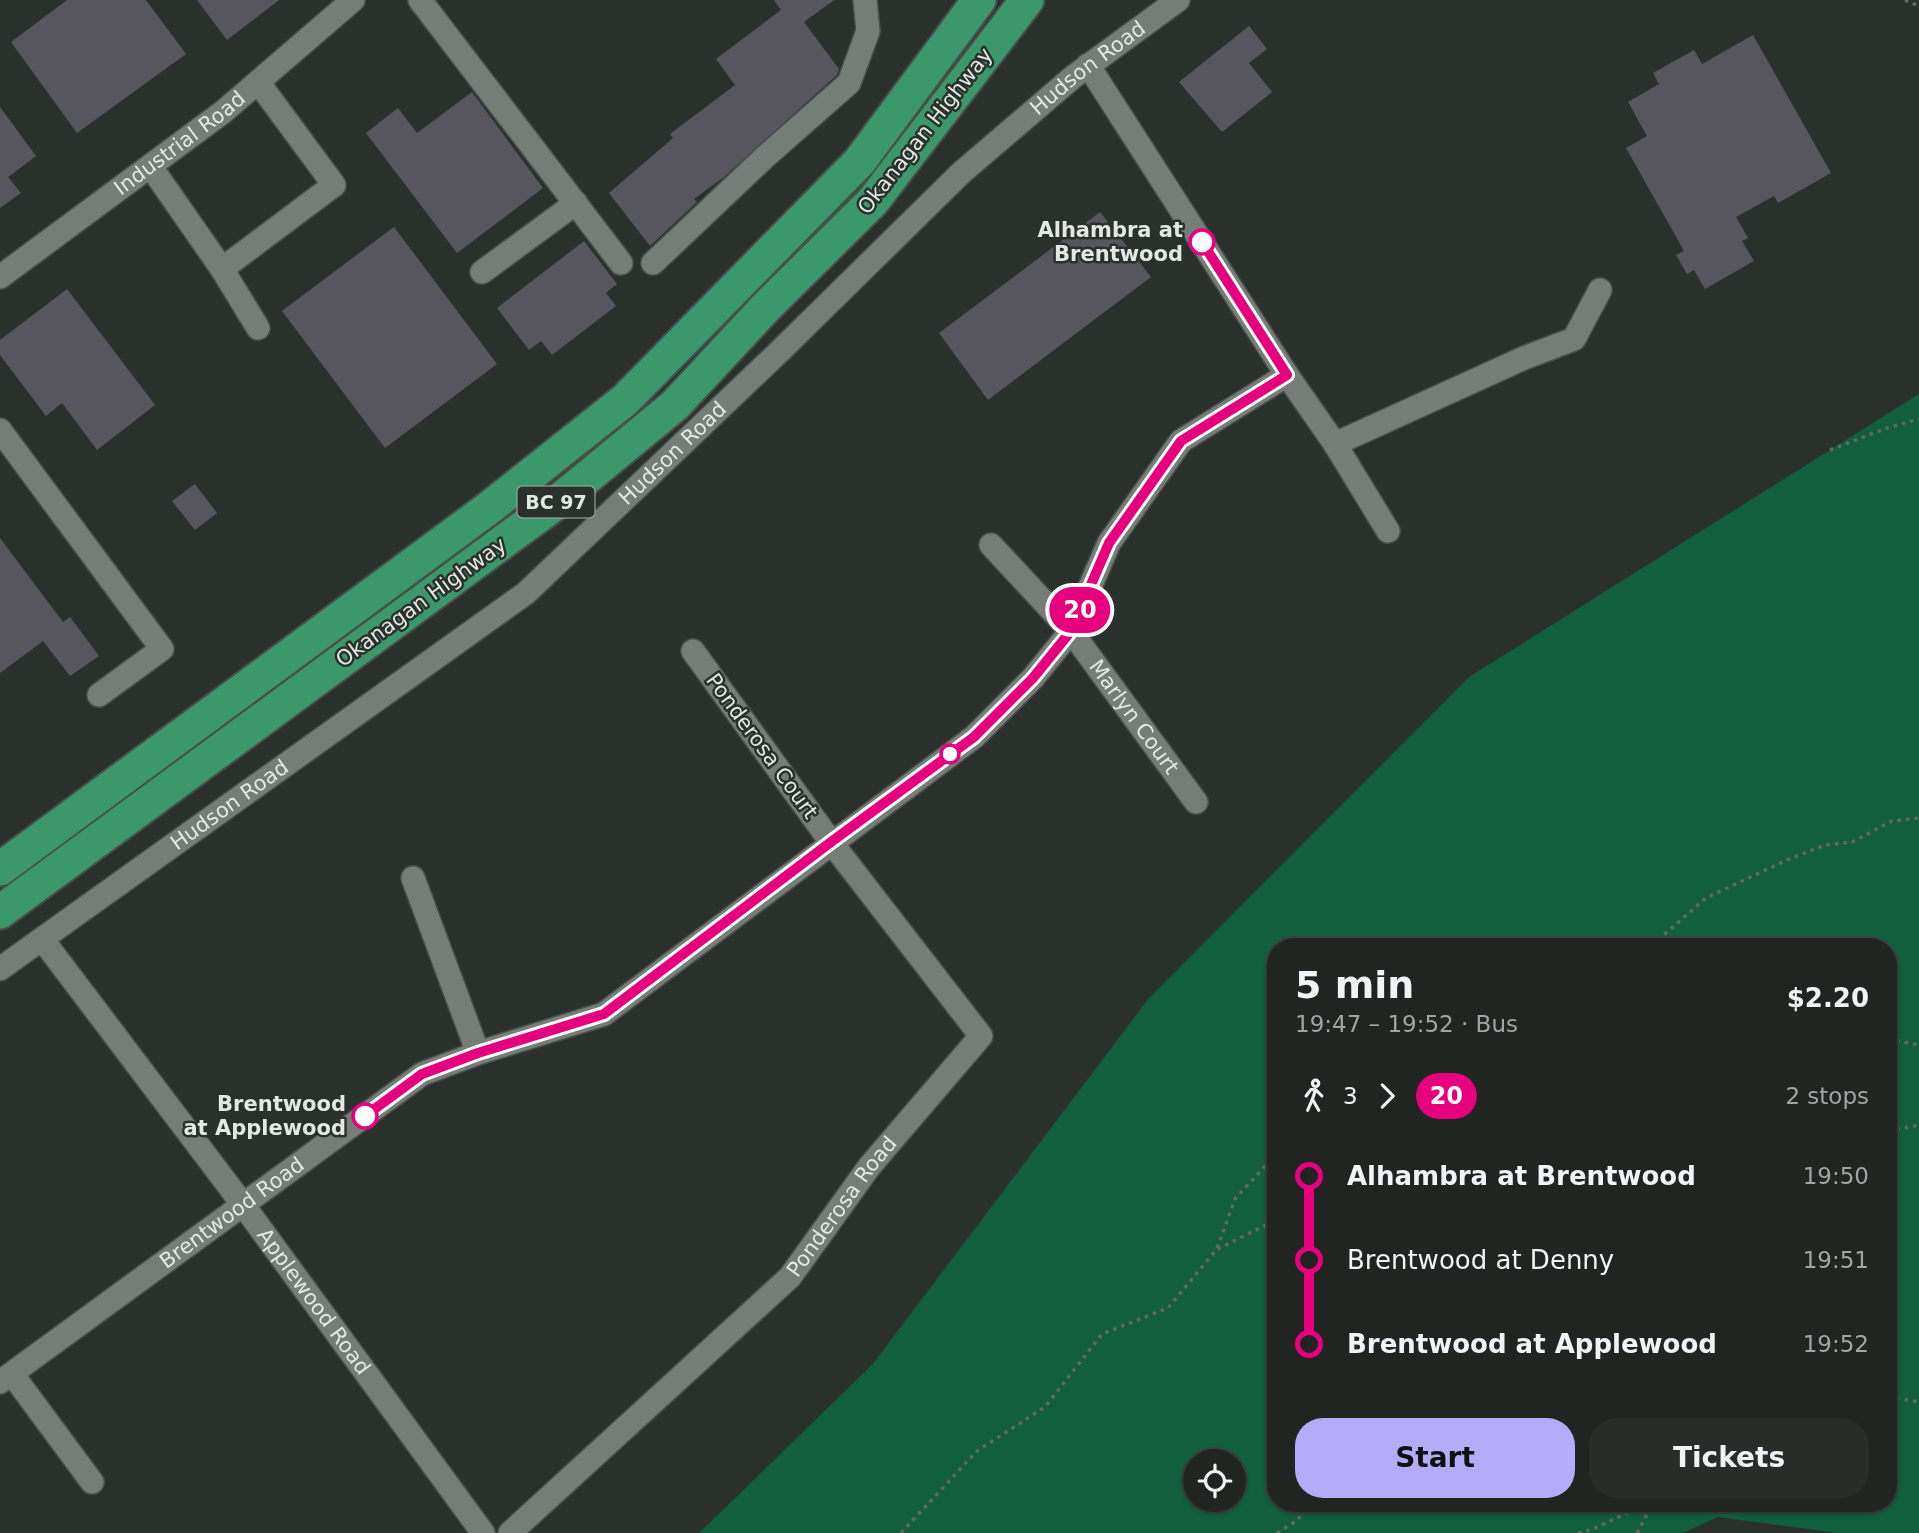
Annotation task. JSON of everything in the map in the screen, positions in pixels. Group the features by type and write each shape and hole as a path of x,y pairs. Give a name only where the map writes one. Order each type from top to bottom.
{"highway":[{"name":"Okanagan Highway","path":"0,869 489,508 625,400 860,161 979,0"},
{"name":"Okanagan Highway","path":"0,912 556,503 675,405 766,307 873,201 1027,0"}],"street":[{"name":"Industrial Road","path":"0,277 223,112 353,0"},
{"path":"420,0 621,262"},
{"path":"653,262 849,83 868,32 865,0"},
{"name":"Hudson Road","path":"0,969 526,593 781,350 961,173 1088,65 1178,0"},
{"path":"1088,65 1287,375 1335,444 1388,531"},
{"path":"222,269 334,186 258,82"},
{"path":"150,167 222,269 258,328"},
{"path":"482,272 576,203"},
{"path":"1335,444 1574,339 1600,290"},
{"name":"Brentwood Road","path":"6,1378 422,1074 478,1053 604,1014 974,737 1033,678 1071,631 1109,543 1181,441 1287,375"},
{"path":"0,430 162,649 99,695"},
{"name":"Marlyn Court","path":"991,545 1071,631 1196,802"},
{"name":"Ponderosa Court","path":"693,651 831,842"},
{"name":"Ponderosa Road","path":"510,1533 790,1277 869,1167 981,1036 831,842"},
{"path":"413,878 478,1053"},
{"name":"Applewood Road","path":"42,939 244,1206 483,1533"},
{"path":"6,1378 92,1482"}],"path":[{"path":"1905,0 1919,6"},
{"path":"1830,450 1919,419"},
{"path":"1660,938 1706,898 1787,860 1825,845 1852,842 1892,821 1919,818"},
{"path":"1897,1041 1919,1045"},
{"path":"1897,1129 1919,1125"},
{"path":"901,1533 977,1451 1045,1408 1102,1334 1168,1308 1216,1251 1235,1199 1267,1164"},
{"path":"1216,1251 1267,1225"},
{"path":"1897,1398 1919,1402"},
{"path":"1277,1533 1305,1512"},
{"path":"1578,1533 1631,1512"},
{"path":"1637,1533 1647,1512"}],"green space":[{"path":"1919,394 1919,1533 1837,1533 1718,1517 1683,1533 699,1533 872,1365 1149,998 1469,677"}],"building":[{"path":"67,0 146,0 186,54 77,133 11,42"},
{"path":"197,0 279,0 227,40"},
{"path":"774,0 834,0 804,22 839,69 837,75 724,177 694,199 697,202 650,246 609,193 673,138 670,134 735,85 716,59 781,10"},
{"path":"1249,26 1267,49 1249,63 1272,92 1222,132 1179,82"},
{"path":"1753,35 1831,173 1778,203 1774,196 1736,217 1748,238 1742,241 1754,261 1705,289 1694,270 1687,274 1676,255 1684,251 1626,148 1647,136 1628,102 1659,84 1653,73 1694,50 1702,64"},
{"path":"472,92 543,188 457,253 366,133 398,108 417,133"},
{"path":"0,107 36,156 8,177 21,193 0,208"},
{"path":"1100,212 1151,277 988,400 939,333"},
{"path":"394,227 497,364 385,448 282,311"},
{"path":"584,241 617,284 606,293 616,306 552,355 541,341 529,350 497,308"},
{"path":"67,289 155,405 97,450 62,403 46,416 0,355 0,340"},
{"path":"195,484 217,513 195,530 172,501"},
{"path":"0,538 63,622 70,617 99,656 70,676 43,641 0,673"}],"bus line":[{"name":"20","path":"365,1116 422,1074 478,1053 604,1014 974,737 1033,678 1071,631 1109,543 1181,441 1287,375 1202,242"}],"place":[{"name":"Alhambra at Brentwood","path":"1202,242"},
{"name":"Brentwood at Applewood","path":"365,1116"}]}
